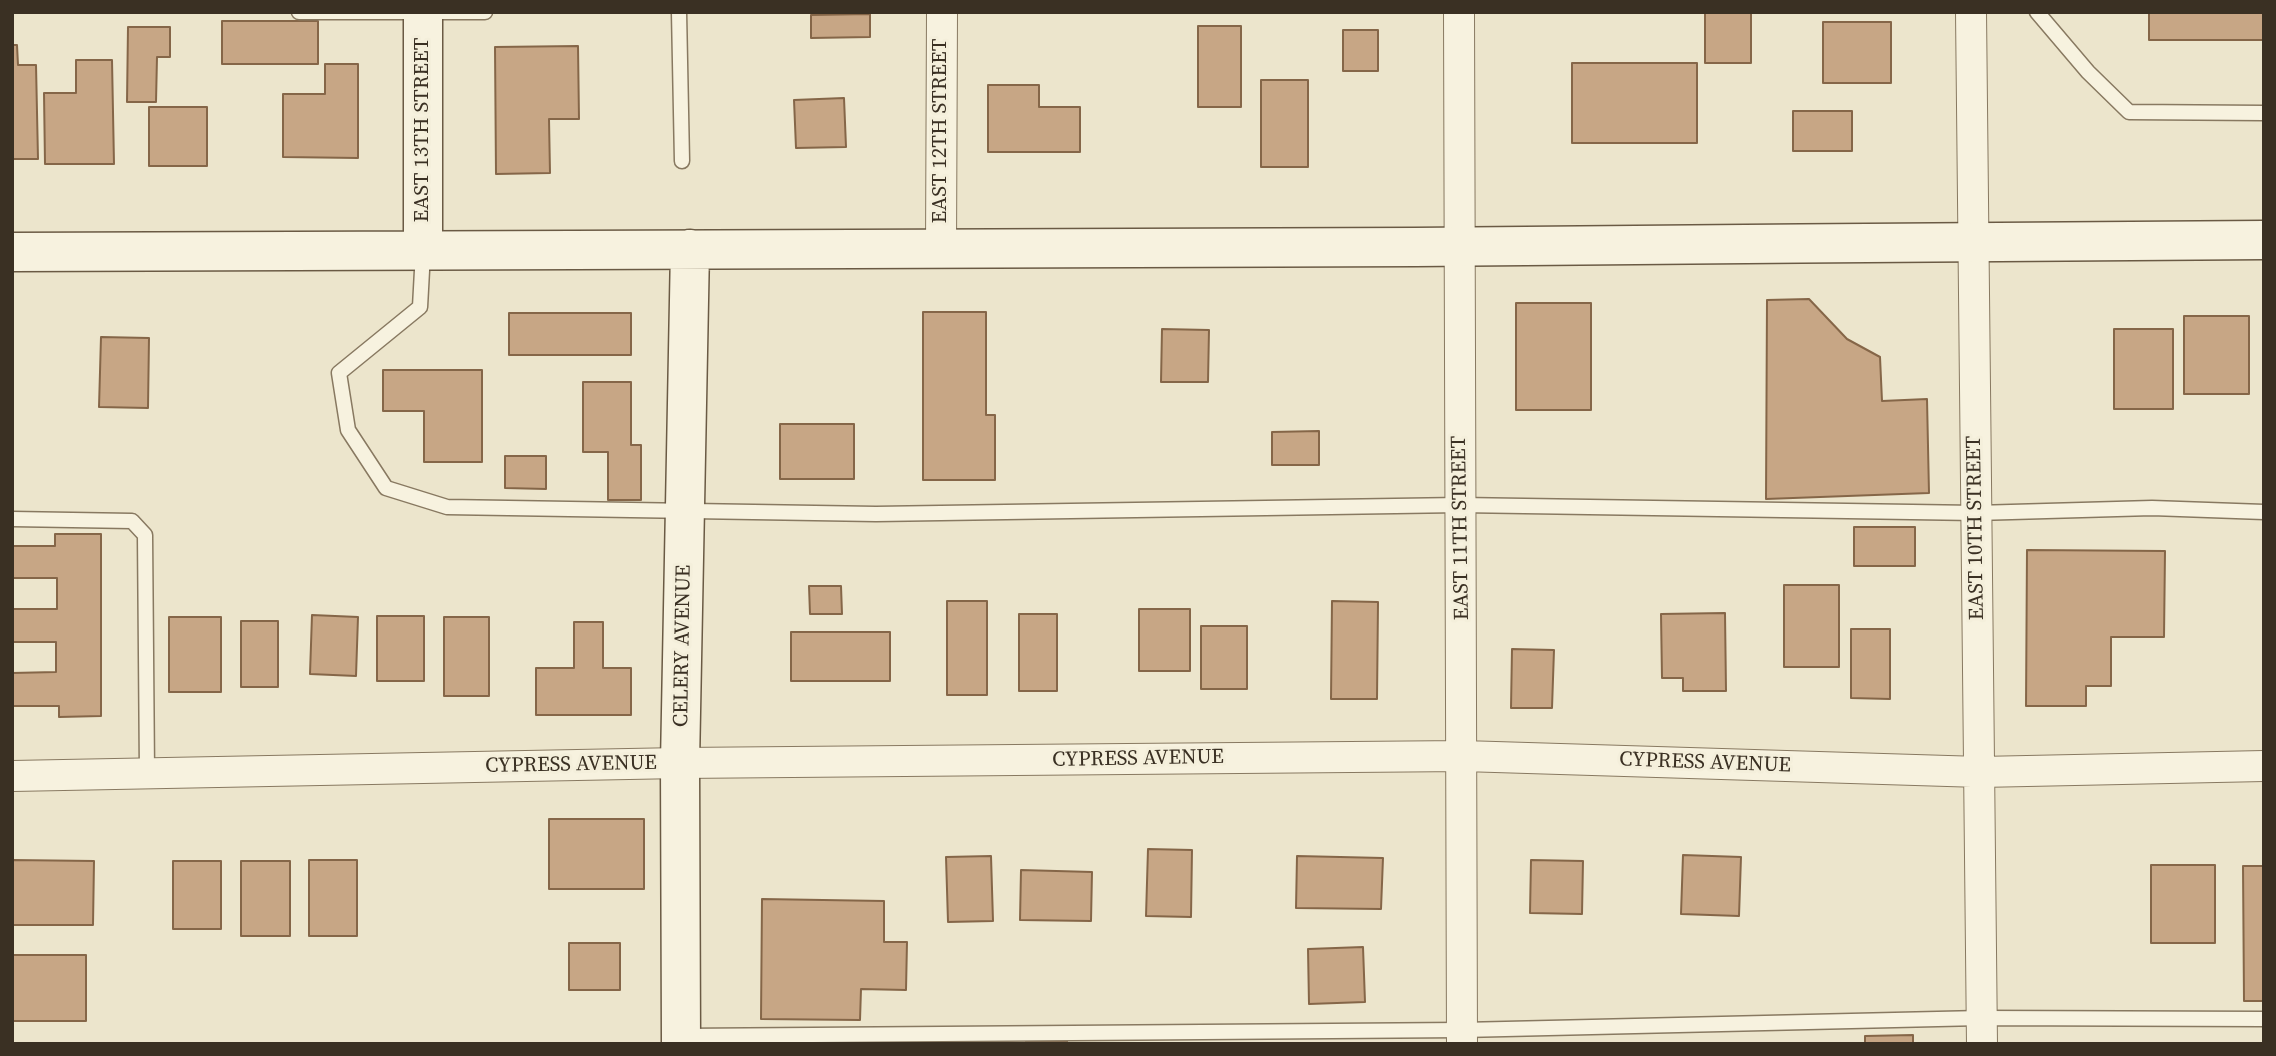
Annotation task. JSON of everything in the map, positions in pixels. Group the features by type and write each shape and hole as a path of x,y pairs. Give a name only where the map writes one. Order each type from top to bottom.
{"main road":[{"name":"EAST 13TH STREET","path":"423,13 423,247"},
{"path":"12,252 423,247 941,249 2264,240"},
{"name":"CELERY AVENUE","path":"681,1040 681,763 690,249"}],"street":[{"name":"EAST 12TH STREET","path":"941,249 942,12"},
{"name":"EAST 11TH STREET","path":"1459,12 1462,1037"},
{"name":"EAST 10TH STREET","path":"1971,12 1981,1031"},
{"name":"CYPRESS AVENUE","path":"12,776 681,763 1463,756 1980,772 2264,766"}],"lane":[{"path":"299,12 485,12"},
{"path":"680,12 682,161"},
{"path":"2037,12 2088,72 2129,112 2264,113"},
{"path":"423,247 420,307 339,373 348,430 386,488 447,507 876,514 1460,505 1976,513 2152,508 2264,512"},
{"path":"12,519 132,521 145,535 147,773"},
{"path":"681,1040 1462,1037 1981,1031 2264,1019"}],"building":[{"path":"1705,12 1751,12 1751,63 1705,63"},
{"path":"2149,12 2264,12 2264,40 2149,40"},
{"path":"870,14 870,37 811,38 811,15"},
{"path":"222,21 318,21 318,64 222,64"},
{"path":"1823,22 1891,22 1891,83 1823,83"},
{"path":"1198,26 1241,26 1241,107 1198,107"},
{"path":"128,27 170,27 170,57 157,57 156,102 127,102"},
{"path":"1343,30 1378,30 1378,71 1343,71"},
{"path":"12,45 17,45 18,65 36,65 38,159 12,159"},
{"path":"578,46 579,119 549,119 550,173 496,174 495,47"},
{"path":"76,60 112,60 114,164 45,164 44,93 76,93"},
{"path":"1572,63 1697,63 1697,143 1572,143"},
{"path":"325,64 358,64 358,158 283,157 283,94 325,94"},
{"path":"1261,80 1308,80 1308,167 1261,167"},
{"path":"988,85 1039,85 1039,107 1080,107 1080,152 988,152"},
{"path":"844,98 846,147 796,148 794,100"},
{"path":"149,107 207,107 207,166 149,166"},
{"path":"1793,111 1852,111 1852,151 1793,151"},
{"path":"1809,299 1847,339 1880,357 1882,401 1927,399 1929,493 1766,499 1767,300"},
{"path":"1516,303 1591,303 1591,410 1516,410"},
{"path":"923,312 986,312 986,415 995,415 995,480 923,480"},
{"path":"509,313 631,313 631,355 509,355"},
{"path":"2184,316 2249,316 2249,394 2184,394"},
{"path":"1162,329 1209,330 1208,382 1161,382"},
{"path":"2114,329 2173,329 2173,409 2114,409"},
{"path":"101,337 149,338 148,408 99,407"},
{"path":"383,370 482,370 482,462 424,462 424,411 383,411"},
{"path":"583,382 631,382 631,445 641,445 641,500 608,500 608,452 583,452"},
{"path":"780,424 854,424 854,479 780,479"},
{"path":"1319,431 1319,465 1272,465 1272,432"},
{"path":"505,456 546,456 546,489 505,488"},
{"path":"1854,527 1915,527 1915,566 1854,566"},
{"path":"55,534 101,534 101,716 59,717 59,706 12,706 12,673 56,672 56,642 12,642 12,609 57,609 57,578 12,578 12,546 55,546"},
{"path":"2027,550 2165,551 2164,637 2111,637 2111,686 2086,686 2086,706 2026,706"},
{"path":"1784,585 1839,585 1839,667 1784,667"},
{"path":"809,586 841,586 842,614 810,614"},
{"path":"947,601 987,601 987,695 947,695"},
{"path":"1332,601 1378,602 1377,699 1331,699"},
{"path":"1139,609 1190,609 1190,671 1139,671"},
{"path":"1725,613 1726,691 1683,691 1683,678 1662,678 1661,614"},
{"path":"1019,614 1057,614 1057,691 1019,691"},
{"path":"312,615 358,617 356,676 310,674"},
{"path":"377,616 424,616 424,681 377,681"},
{"path":"169,617 221,617 221,692 169,692"},
{"path":"444,617 489,617 489,696 444,696"},
{"path":"241,621 278,621 278,687 241,687"},
{"path":"574,622 603,622 603,668 631,668 631,715 536,715 536,668 574,668"},
{"path":"1201,626 1247,626 1247,689 1201,689"},
{"path":"1851,629 1890,629 1890,699 1851,698"},
{"path":"791,632 890,632 890,681 791,681"},
{"path":"1512,649 1554,650 1552,708 1511,708"},
{"path":"549,819 644,819 644,889 549,889"},
{"path":"1148,849 1192,850 1191,917 1146,916"},
{"path":"1683,855 1741,857 1739,916 1681,914"},
{"path":"991,856 993,921 948,922 946,857"},
{"path":"1297,856 1383,858 1381,909 1296,908"},
{"path":"12,860 94,861 93,925 12,925"},
{"path":"309,860 357,860 357,936 309,936"},
{"path":"1531,860 1583,861 1582,914 1530,913"},
{"path":"173,861 221,861 221,929 173,929"},
{"path":"241,861 290,861 290,936 241,936"},
{"path":"2151,865 2215,865 2215,943 2151,943"},
{"path":"2243,866 2264,866 2264,1001 2244,1001"},
{"path":"1021,870 1092,872 1091,921 1020,920"},
{"path":"762,899 884,901 884,942 907,942 906,990 861,989 860,1020 761,1019"},
{"path":"569,943 620,943 620,990 569,990"},
{"path":"1363,947 1365,1002 1309,1004 1308,949"},
{"path":"12,955 86,955 86,1021 12,1021"},
{"path":"1913,1035 1913,1044 1865,1044 1865,1036"},
{"path":"1026,1041 1067,1041 1067,1044 1026,1044"}]}
